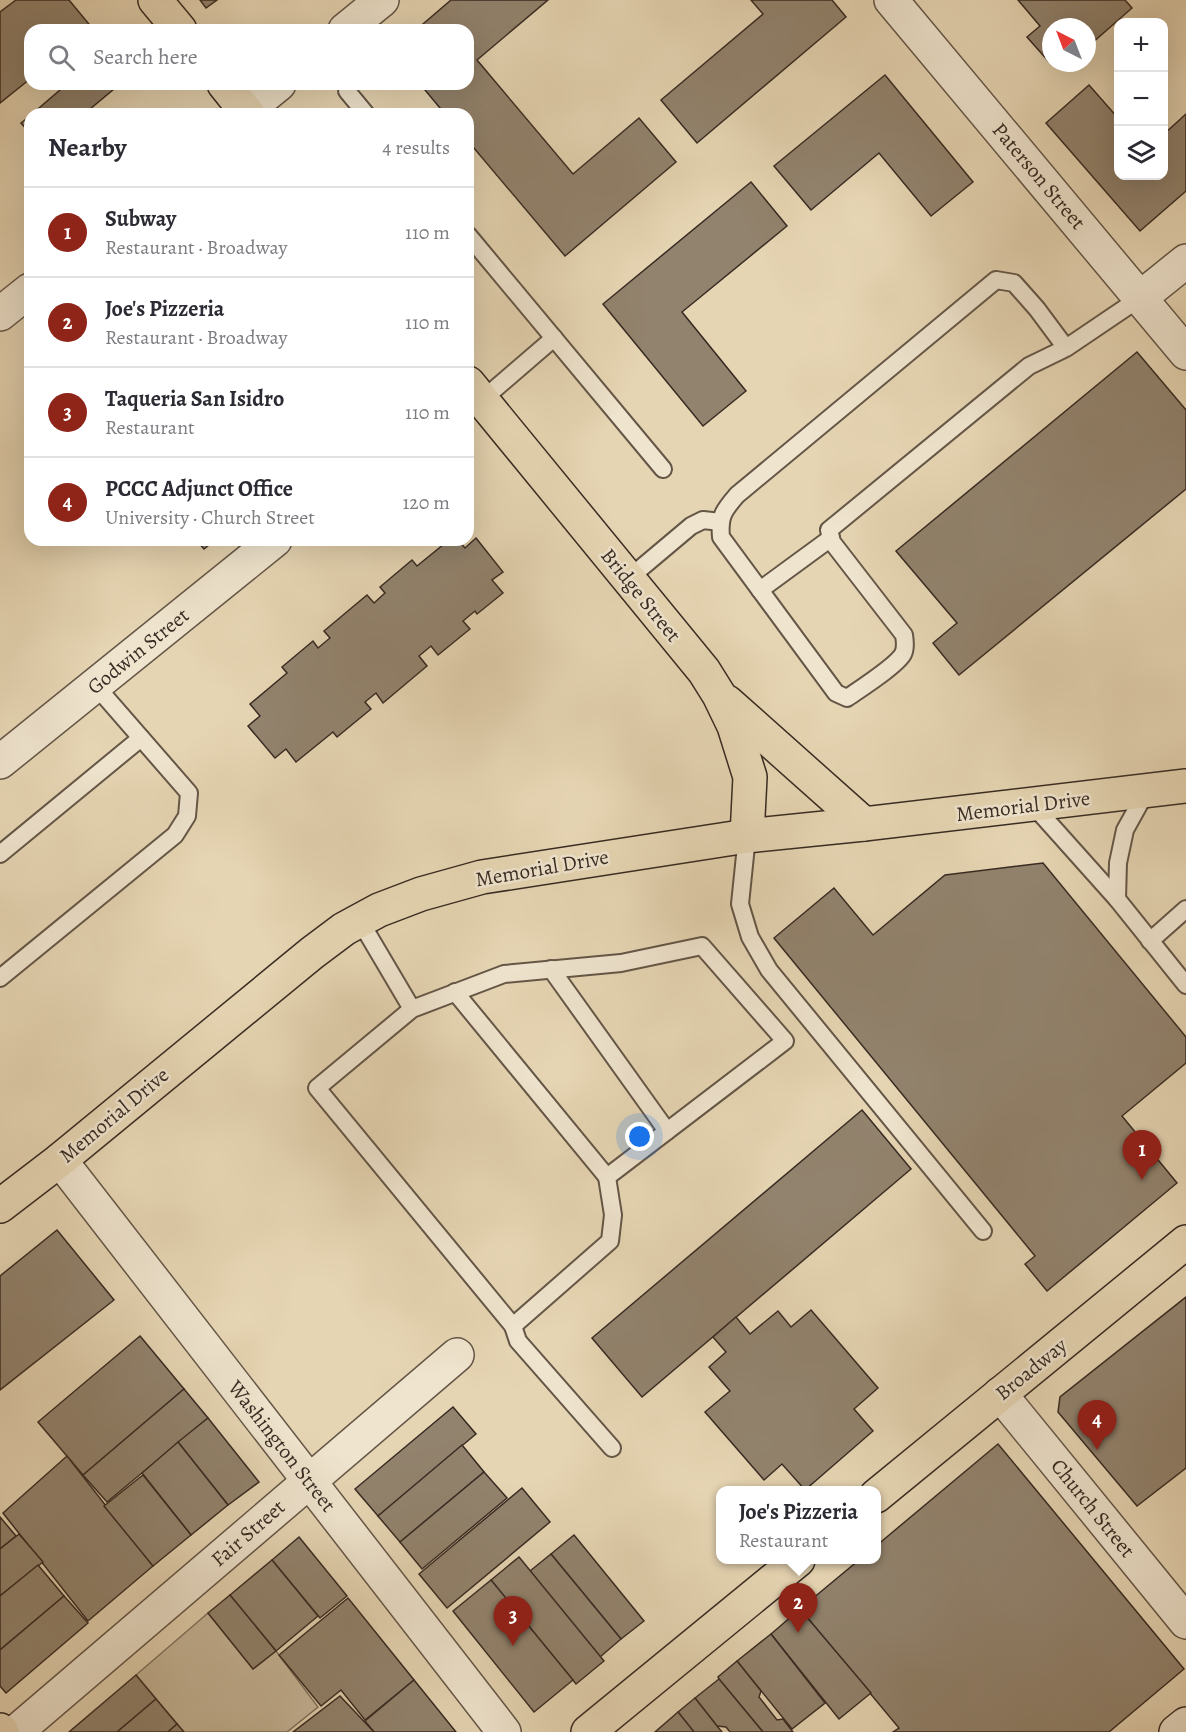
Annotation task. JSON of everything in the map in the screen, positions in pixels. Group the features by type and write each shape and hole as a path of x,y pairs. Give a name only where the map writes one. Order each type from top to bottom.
{"main road":[{"path":"155,0 175,24"},
{"path":"228,90 241,108"},
{"name":"Bridge Street","path":"474,390 704,671 719,694 734,726 750,777 747,836"},
{"path":"719,694 864,824"},
{"name":"Memorial Drive","path":"0,1206 60,1160 344,929 379,910 421,894 482,877 747,836 1186,786"},
{"name":"Broadway","path":"881,1492 1186,1242"},
{"path":"588,1732 793,1564"}],"street":[{"path":"352,24 382,0"},
{"name":"Paterson Street","path":"891,0 1186,353"},
{"path":"251,108 272,90"},
{"path":"1140,298 1186,261"},
{"path":"0,314 24,295"},
{"name":"Godwin Street","path":"0,762 268,546"},
{"name":"Washington Street","path":"60,1160 504,1732"},
{"name":"Fair Street","path":"16,1732 457,1355"},
{"name":"Church Street","path":"1000,1394 1186,1622"},
{"path":"1176,1732 1186,1724"}],"lane":[{"path":"348,91 361,108"},
{"path":"474,243 663,469"},
{"path":"1066,348 1014,283 996,280 737,495 723,512 722,537 836,693 847,698 902,655 905,645 904,635 832,542 829,530 1029,366 1066,348 1140,298"},
{"path":"474,387 554,339"},
{"path":"628,579 691,526 703,520 721,522"},
{"path":"760,590 831,538"},
{"path":"0,978 175,835 187,816 189,793 95,685"},
{"path":"0,854 141,738"},
{"path":"1117,899 1118,863 1125,831 1146,792"},
{"path":"1033,805 1117,899 1186,985"},
{"path":"747,836 740,904 750,937 770,970 983,1231"},
{"path":"1150,941 1186,909"},
{"path":"360,921 412,1009"},
{"path":"607,1177 785,1041 702,946 621,963 504,974 455,992 412,1009 317,1088 513,1326 518,1341 612,1448"},
{"path":"551,969 667,1131"},
{"path":"455,992 607,1177 613,1215 610,1241 513,1326"}],"shaded area":[{"path":"208,1613 253,1669 276,1651 318,1707 287,1732 184,1732 136,1675"}],"building":[{"path":"16,0 69,0 89,24 24,24 24,84 0,103 0,12"},
{"path":"200,0 217,0 206,8"},
{"path":"451,0 548,0 477,60 573,174 639,118 676,162 565,256 474,148 474,108 440,108 425,90 474,90 474,24 423,24"},
{"path":"751,0 832,0 846,17 697,143 661,100 763,14"},
{"path":"1018,0 1125,0 1132,8 1121,18 1114,18 1114,24 1096,40 1096,18 1042,18 1042,54 1027,37 1040,26"},
{"path":"885,75 973,182 931,216 879,153 811,210 774,166"},
{"path":"1089,85 1114,113 1114,180 1168,180 1168,130 1186,114 1186,191 1140,231 1046,123"},
{"path":"60,90 113,90 91,108 39,108"},
{"path":"751,182 787,226 682,312 746,391 703,426 603,304"},
{"path":"1137,352 1186,410 1186,489 959,675 933,643 957,623 896,551"},
{"path":"476,538 503,572 492,580 503,593 477,614 475,611 463,621 470,629 438,655 431,646 419,656 427,666 383,703 376,693 365,702 371,709 337,737 333,732 296,762 286,749 275,758 248,726 260,716 250,704 287,673 282,667 313,641 318,648 330,638 324,631 367,595 374,603 385,593 380,587 412,560 417,566 442,546 463,546 465,548 474,546"},
{"path":"1043,863 1186,1037 1186,1063 1122,1116 1177,1183 1047,1291 1025,1264 1035,1256 774,938 834,888 873,935 945,875"},
{"path":"862,1110 911,1169 642,1397 592,1338"},
{"path":"57,1230 114,1300 0,1390 0,1276"},
{"path":"1186,1297 1186,1468 1137,1506 1058,1412 1060,1397"},
{"path":"811,1310 878,1388 854,1409 873,1431 810,1486 801,1486 782,1464 764,1480 705,1412 730,1391 709,1367 726,1352 713,1337 736,1317 750,1334 778,1311 791,1327"},
{"path":"140,1336 184,1389 83,1475 38,1422"},
{"path":"184,1389 208,1418 107,1502 83,1475"},
{"path":"453,1407 476,1434 378,1516 355,1489"},
{"path":"208,1418 259,1482 228,1505 178,1442"},
{"path":"178,1442 228,1505 191,1535 142,1473"},
{"path":"998,1444 1184,1669 1109,1732 893,1732 899,1728 800,1609 854,1564 881,1564 881,1542"},
{"path":"462,1445 484,1472 400,1542 378,1516"},
{"path":"67,1456 153,1566 88,1621 3,1513"},
{"path":"484,1472 507,1498 422,1569 400,1542"},
{"path":"143,1475 191,1535 153,1566 104,1506"},
{"path":"522,1488 550,1522 447,1608 419,1574"},
{"path":"0,1517 16,1536 0,1549"},
{"path":"19,1534 43,1562 0,1596 0,1549"},
{"path":"574,1535 644,1621 621,1639 551,1554"},
{"path":"299,1537 347,1596 320,1618 272,1560"},
{"path":"551,1554 621,1639 600,1657 530,1571"},
{"path":"519,1557 604,1661 576,1684 491,1580"},
{"path":"272,1560 318,1616 276,1651 230,1595"},
{"path":"38,1565 64,1596 0,1650 0,1596"},
{"path":"491,1580 573,1680 534,1712 453,1611"},
{"path":"230,1595 276,1651 253,1669 208,1613"},
{"path":"64,1596 88,1623 6,1693 0,1686 0,1650"},
{"path":"348,1598 414,1680 365,1720 341,1690 321,1706 279,1655"},
{"path":"800,1609 871,1693 839,1719 771,1634"},
{"path":"771,1634 825,1703 792,1729 737,1661"},
{"path":"737,1661 761,1691 759,1697 777,1720 783,1719 793,1732 763,1732 719,1679 718,1677"},
{"path":"136,1675 156,1699 117,1732 69,1732"},
{"path":"719,1679 763,1732 730,1732 726,1727 717,1726 695,1698"},
{"path":"414,1680 456,1732 374,1732 365,1721"},
{"path":"340,1696 374,1732 293,1732"},
{"path":"695,1698 722,1732 694,1732 678,1712"},
{"path":"156,1699 177,1724 168,1732 117,1732"},
{"path":"678,1712 694,1732 655,1732"},
{"path":"177,1724 184,1732 168,1732"}],"place":[{"name":"Subway","path":"1142,1180"},
{"name":"PCCC Adjunct Office","path":"1097,1450"},
{"name":"Joe's Pizzeria","path":"798,1633"},
{"name":"Taqueria San Isidro","path":"513,1646"}]}
